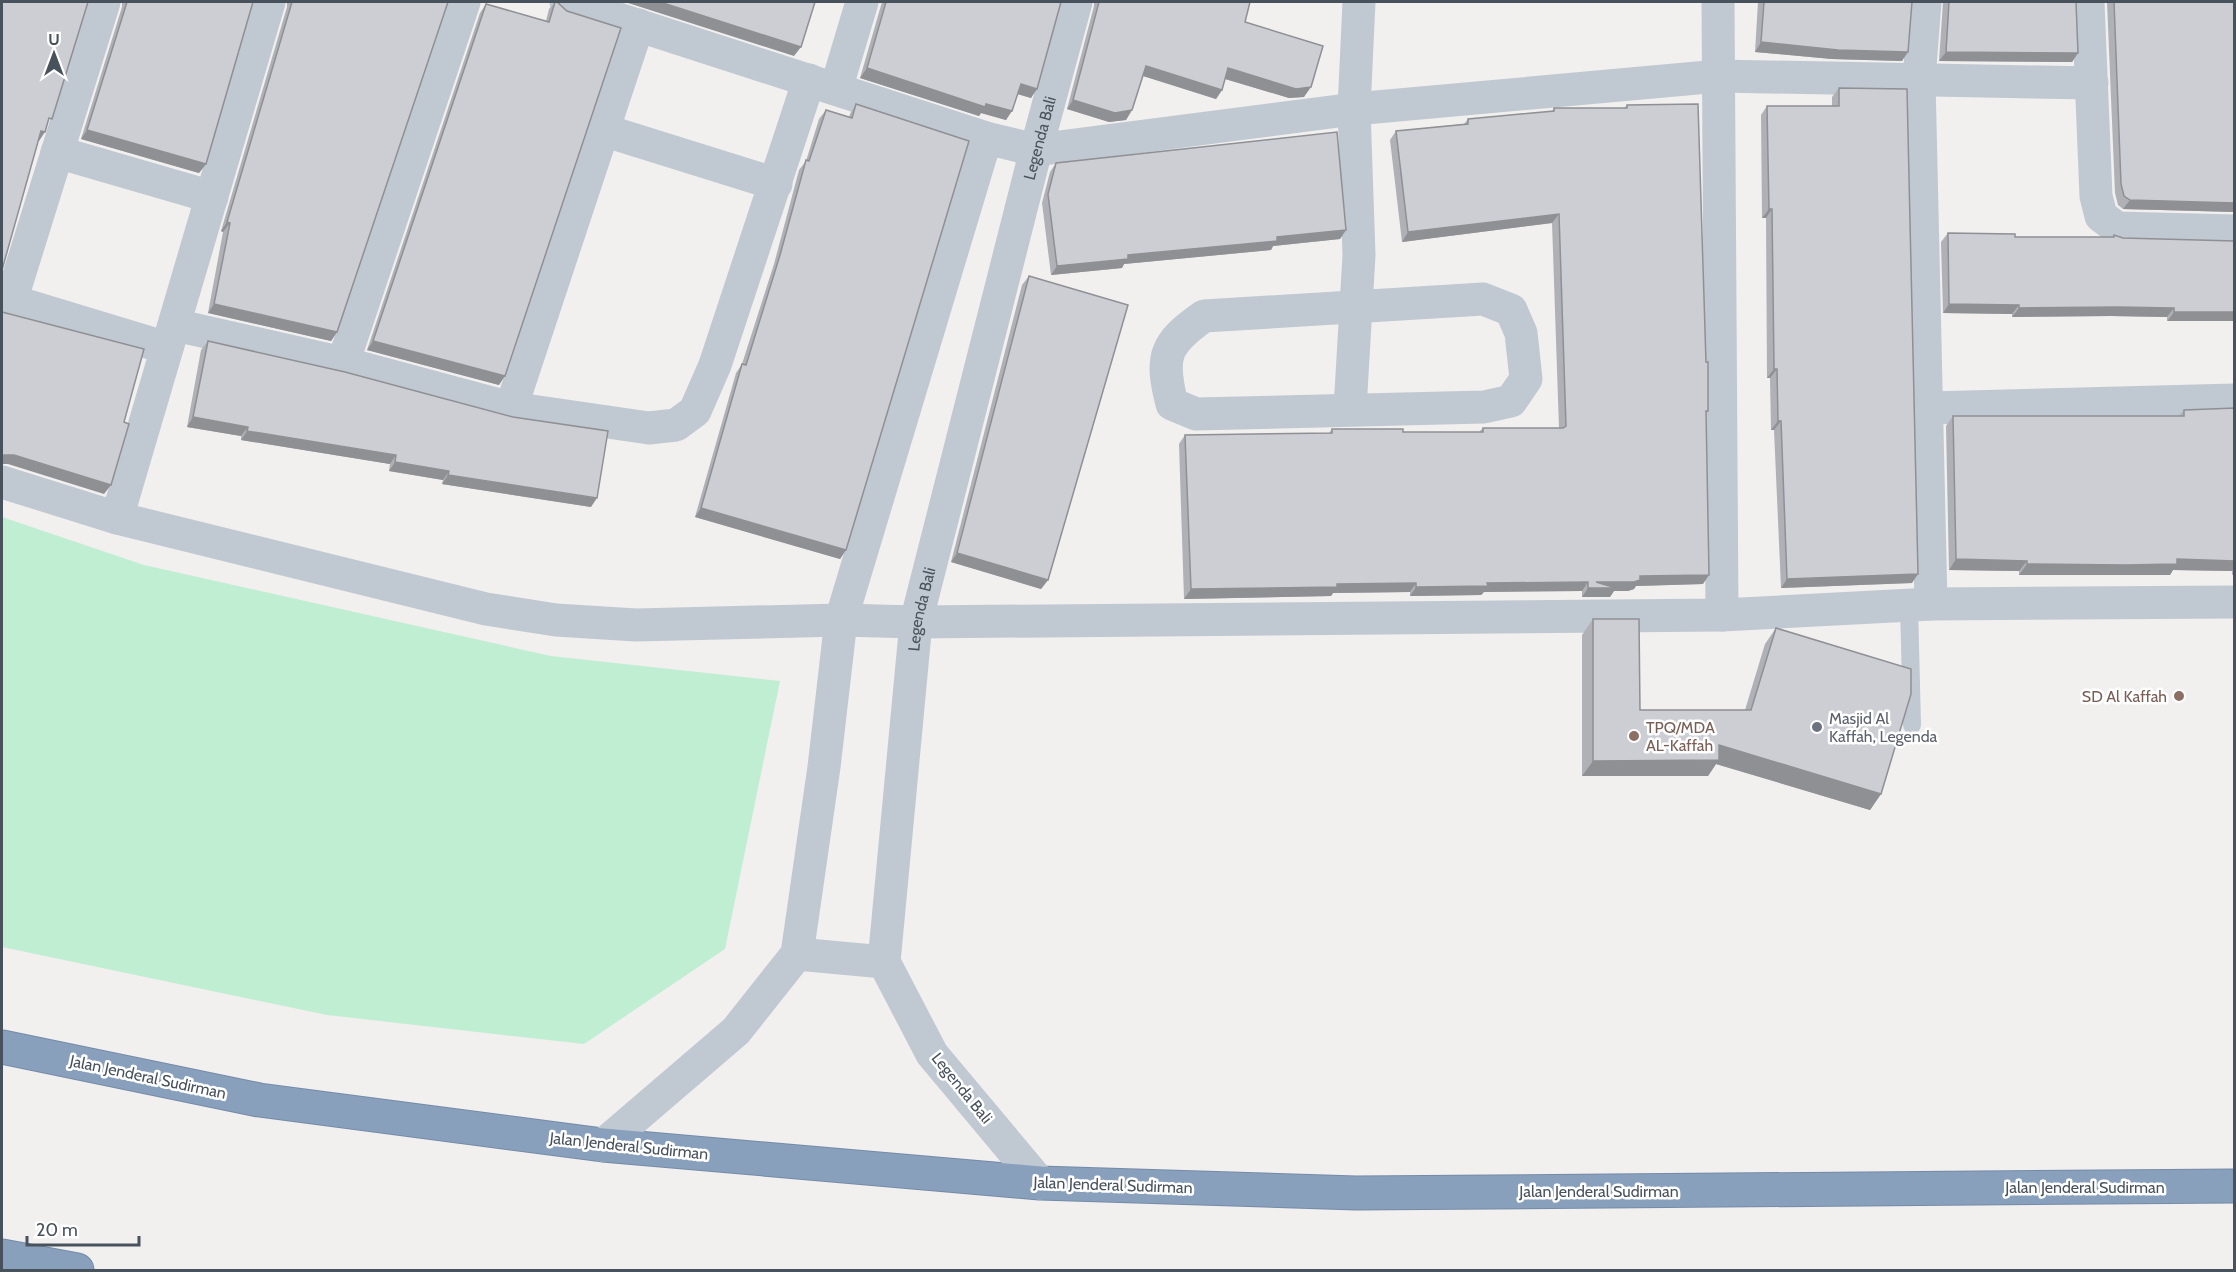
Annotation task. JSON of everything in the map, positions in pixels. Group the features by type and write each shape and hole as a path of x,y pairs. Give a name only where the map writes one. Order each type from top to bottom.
{"highway":[{"name":"Jalan Jenderal Sudirman","path":"2,1047 259,1100 603,1145 1040,1184 1356,1193 2235,1185"},
{"path":"2,1256 76,1270"}],"street":[{"path":"104,2 57,152 6,299 171,337 343,363 511,408 649,428 676,425 695,411 715,365 776,184 861,2"},
{"path":"117,519 269,2"},
{"path":"343,363 464,2"},
{"path":"566,2 986,138 1036,150 1354,109 1719,76 2092,83"},
{"name":"Legenda Bali","path":"1040,1184 932,1054 884,962 916,622 1076,2"},
{"path":"1350,409 1354,306 1359,255 1354,109 1359,2"},
{"path":"1718,2 1722,615"},
{"path":"1920,604 1929,408 1919,80 1925,2"},
{"path":"2088,2 2096,196 2101,216 2117,228 2235,231"},
{"path":"511,408 638,25"},
{"path":"603,130 776,184"},
{"path":"603,1145 736,1031 797,954 824,767 841,620 986,138"},
{"path":"57,152 212,197"},
{"path":"1483,299 1510,310 1521,333 1526,379 1511,400 1484,407 1350,409 1196,414 1172,404 1165,376 1169,348 1184,330 1204,316 1483,299"},
{"path":"1929,408 2235,400"},
{"path":"2,482 117,519 486,609 556,620 636,625 841,620 916,622 1722,615 1920,604 2235,602"},
{"path":"797,954 884,962"}],"lane":[{"path":"1912,725 1920,604"}],"green space":[{"path":"2,517 144,565 551,656 780,681 725,949 584,1044 327,1015 2,947"}],"building":[{"path":"2,2 88,2 52,119 49,118 45,132 41,131 2,270"},
{"path":"127,2 253,2 206,164 87,130"},
{"path":"292,2 448,2 337,332 214,304 230,223 227,222"},
{"path":"555,2 567,11 621,28 505,376 373,341 486,4 549,22"},
{"path":"660,2 815,2 801,47"},
{"path":"886,2 1061,2 1037,89 1021,84 1012,111 986,104 985,107 867,68"},
{"path":"1099,2 1250,2 1245,22 1323,46 1311,87 1296,89 1228,68 1222,90 1146,66 1132,110 1115,113 1073,100"},
{"path":"1764,2 1912,2 1908,52 1838,50 1761,42"},
{"path":"1949,2 2076,2 2078,53 1946,52"},
{"path":"2114,2 2235,2 2235,203 2130,200 2124,196 2121,184"},
{"path":"1839,88 1907,89 1918,574 1787,579 1781,421 1778,421 1777,369 1774,369 1772,209 1769,209 1767,106 1839,106"},
{"path":"856,104 969,141 846,550 701,508 742,364 746,365 780,255 806,160 809,161 826,110 852,118"},
{"path":"1698,104 1706,362 1708,362 1708,411 1706,411 1709,575 1640,576 1640,580 1634,582 1596,582 1616,588 1588,588 1588,582 1487,583 1488,586 1416,587 1416,583 1337,584 1337,587 1191,589 1185,435 1332,433 1332,429 1483,432 1483,428 1563,428 1566,426 1559,214 1408,232 1396,131 1468,124 1468,119 1554,111 1554,108 1627,108 1627,105"},
{"path":"1337,132 1346,230 1277,237 1277,241 1128,255 1128,259 1057,266 1048,194 1056,163"},
{"path":"1948,233 2015,234 2015,237 2114,237 2114,235 2123,238 2235,241 2235,312 2174,312 2174,308 2019,308 2019,305 1949,304"},
{"path":"1029,276 1128,305 1048,580 957,553"},
{"path":"2,312 144,349 124,422 129,424 111,485 14,455 2,457"},
{"path":"208,341 345,372 513,417 608,431 597,498 448,475 449,471 395,462 396,455 247,431 248,427 193,417"},
{"path":"2235,408 2235,561 2177,559 2177,564 2126,565 2027,564 2027,561 1956,559 1953,416 2184,416 2184,410"},
{"path":"1593,619 1639,619 1640,710 1751,710 1776,628 1911,669 1911,694 1881,794 1719,745 1719,760 1593,761"}],"place":[{"name":"SD Al Kaffah","path":"2179,696"},
{"name":"Masjid Al Kaffah, Legenda","path":"1817,727"},
{"name":"TPQ/MDA AL-Kaffah","path":"1634,736"}]}
